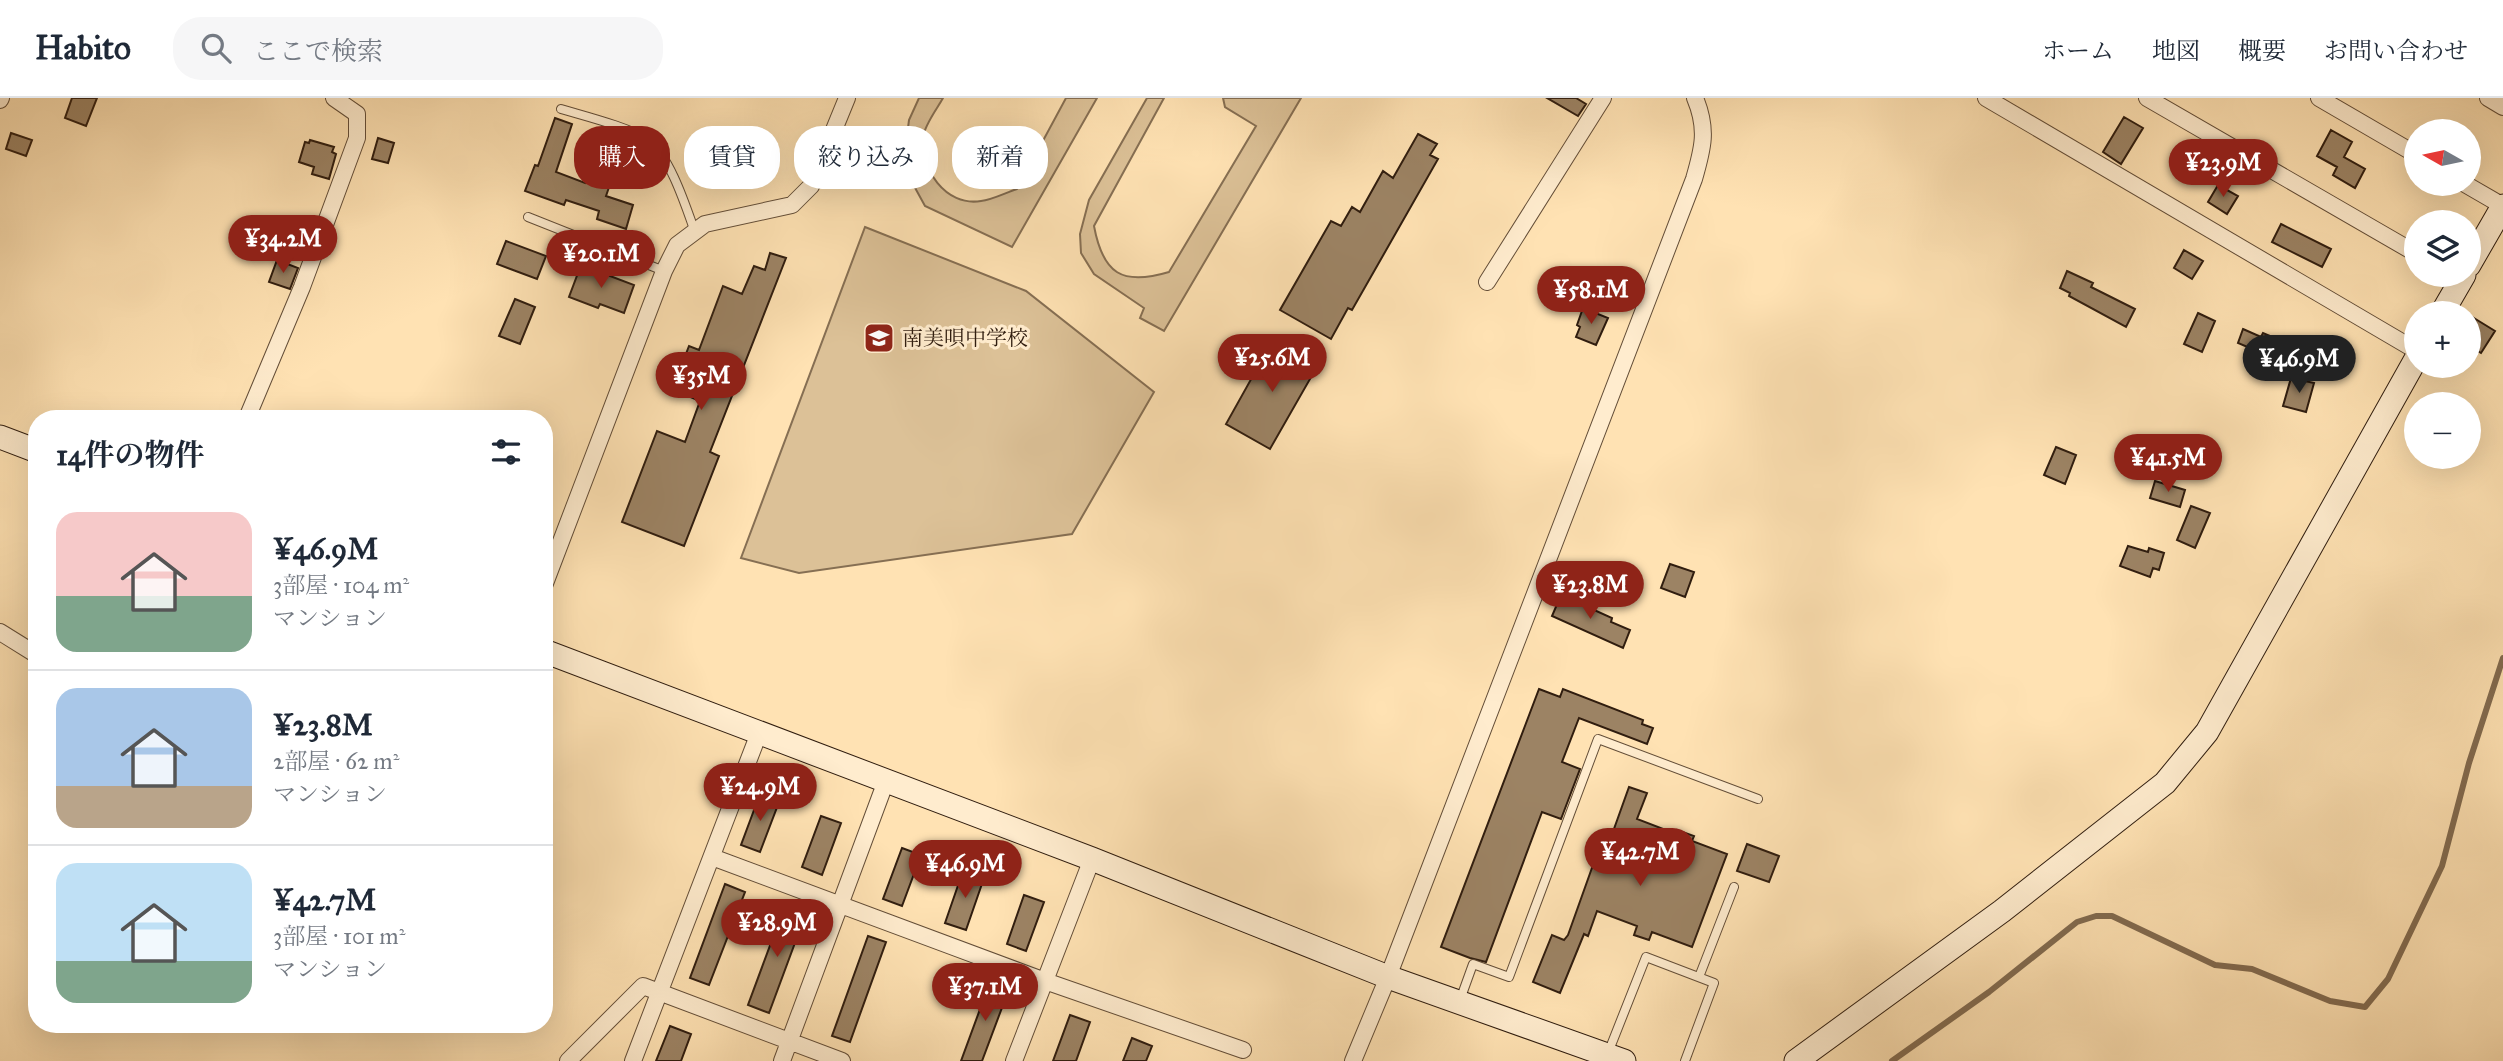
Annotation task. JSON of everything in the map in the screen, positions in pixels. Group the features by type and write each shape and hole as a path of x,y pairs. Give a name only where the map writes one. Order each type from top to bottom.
{"street":[{"path":"250,410 302,287 357,138 357,114 334,98"},
{"path":"553,562 664,271 677,245 705,224 792,205 811,187 847,98"},
{"path":"1486,282 1603,98"},
{"path":"1353,1061 1388,977 1694,179 1703,146 1703,117 1695,98"},
{"path":"1986,98 2404,343"},
{"path":"2147,98 2404,246"},
{"path":"2319,98 2404,147"},
{"path":"2488,98 2503,107"},
{"path":"2481,242 2503,206 2482,194"},
{"path":"1796,1061 2002,911 2165,783 2207,732 2405,378"},
{"path":"0,437 28,448"},
{"path":"0,632 28,649"},
{"path":"553,654 1092,859 1388,977 1616,1058"},
{"path":"634,1061 759,733"},
{"path":"782,1061 886,781"},
{"path":"712,857 1045,981 1242,1050"},
{"path":"1014,1061 1092,859"},
{"path":"568,1061 643,986 842,1061"}],"lane":[{"path":"561,109 604,121 649,141 673,174 695,232"},
{"path":"528,217 664,271"},
{"path":"1459,1002 1473,964 1509,977 1598,739 1758,799"},
{"path":"1699,977 1734,887"},
{"path":"1616,1058 1646,957 1714,983 1685,1061"}],"shaded area":[{"path":"919,98 943,98 927,126 908,126"},
{"path":"1066,98 1097,98 1048,184 1048,131"},
{"path":"1147,98 1164,98 1094,226 1109,265 1127,276 1139,277 1169,272 1256,126 1225,107 1223,98 1301,98 1164,331 1140,318 1144,308 1094,274 1081,253 1080,234 1089,200"},
{"path":"938,184 956,198 968,201 994,198 1017,189 1045,189 1012,247 925,206 916,189 938,189"},
{"path":"865,227 1026,291 1154,392 1072,534 799,573 741,558"}],"building":[{"path":"72,98 97,98 86,126 65,118"},
{"path":"1547,98 1576,98 1586,104 1578,116"},
{"path":"2124,117 2143,128 2121,164 2103,152"},
{"path":"555,118 572,124 556,172 574,179 574,189 608,189 606,196 633,205 626,229 597,219 599,211 566,200 564,205 525,191 535,165 538,166"},
{"path":"2331,130 2352,142 2344,157 2365,169 2355,188 2333,175 2337,167 2317,156"},
{"path":"11,133 32,140 26,156 6,149"},
{"path":"1418,134 1437,144 1430,155 1438,159 1352,310 1348,308 1331,339 1280,310 1331,221 1341,226 1352,207 1360,212 1383,171 1393,178"},
{"path":"378,138 394,143 388,163 372,159"},
{"path":"310,140 334,147 332,152 336,154 329,179 312,174 314,167 299,162 305,142 309,143"},
{"path":"2218,185 2238,196 2227,214 2208,202"},
{"path":"2281,224 2331,249 2322,267 2272,242"},
{"path":"506,241 546,256 537,279 497,264"},
{"path":"2184,250 2203,261 2192,279 2174,268"},
{"path":"770,253 786,258 710,452 719,456 684,546 622,522 657,431 685,442 700,401 681,393 690,370 681,367 689,346 699,350 723,286 742,294 754,266 765,270"},
{"path":"277,260 298,268 290,289 269,282"},
{"path":"581,265 634,285 624,313 600,304 598,308 569,297"},
{"path":"2067,271 2093,283 2091,287 2135,309 2126,327 2069,296 2070,293 2060,288"},
{"path":"515,299 535,307 520,344 499,336"},
{"path":"1583,308 1608,318 1596,345 1576,337"},
{"path":"2198,313 2215,321 2202,352 2184,344"},
{"path":"2481,322 2495,331 2481,353"},
{"path":"2243,329 2261,337 2263,333 2282,341 2280,346 2287,349 2282,361 2275,358 2273,363 2248,353 2250,348 2238,343"},
{"path":"1273,340 1318,365 1270,449 1226,424"},
{"path":"2291,378 2314,383 2306,412 2283,406"},
{"path":"2056,447 2076,455 2065,484 2044,475"},
{"path":"2155,481 2185,490 2180,507 2150,498"},
{"path":"2191,506 2210,513 2195,548 2177,540"},
{"path":"2128,546 2164,553 2159,570 2153,568 2150,577 2120,566"},
{"path":"1670,564 1694,572 1685,597 1661,588"},
{"path":"1561,595 1612,618 1611,622 1630,630 1623,648 1552,616"},
{"path":"1539,689 1560,697 1563,689 1643,720 1642,724 1653,728 1647,744 1579,718 1562,762 1580,769 1561,819 1542,812 1486,962 1441,947"},
{"path":"1629,787 1647,793 1637,819 1676,834 1677,830 1694,836 1692,841 1727,854 1692,947 1652,932 1649,940 1634,935 1637,926 1597,911 1588,936 1584,934 1560,993 1533,982 1552,935 1564,940 1568,935 1593,865 1600,868"},
{"path":"760,794 779,802 760,852 741,845"},
{"path":"821,816 841,823 822,875 802,867"},
{"path":"1747,844 1779,856 1769,882 1737,871"},
{"path":"902,848 921,855 902,906 883,899"},
{"path":"963,871 984,878 966,930 945,923"},
{"path":"725,884 745,892 709,985 690,978"},
{"path":"1024,895 1044,902 1026,951 1007,944"},
{"path":"785,905 806,913 769,1013 748,1005"},
{"path":"868,936 886,942 850,1042 832,1036"},
{"path":"990,982 1009,989 982,1061 961,1061"},
{"path":"1070,1015 1090,1022 1076,1061 1053,1061"},
{"path":"670,1026 691,1034 681,1061 656,1061"},
{"path":"1132,1038 1152,1046 1146,1061 1123,1061"}],"waterway":[{"path":"1892,1061 1989,992 2077,922 2096,916 2112,916 2215,965 2252,969 2330,1001 2365,1007 2388,979 2442,866 2469,763 2503,658"}],"place":[{"name":"南美唄中学校","path":"879,338"}]}
